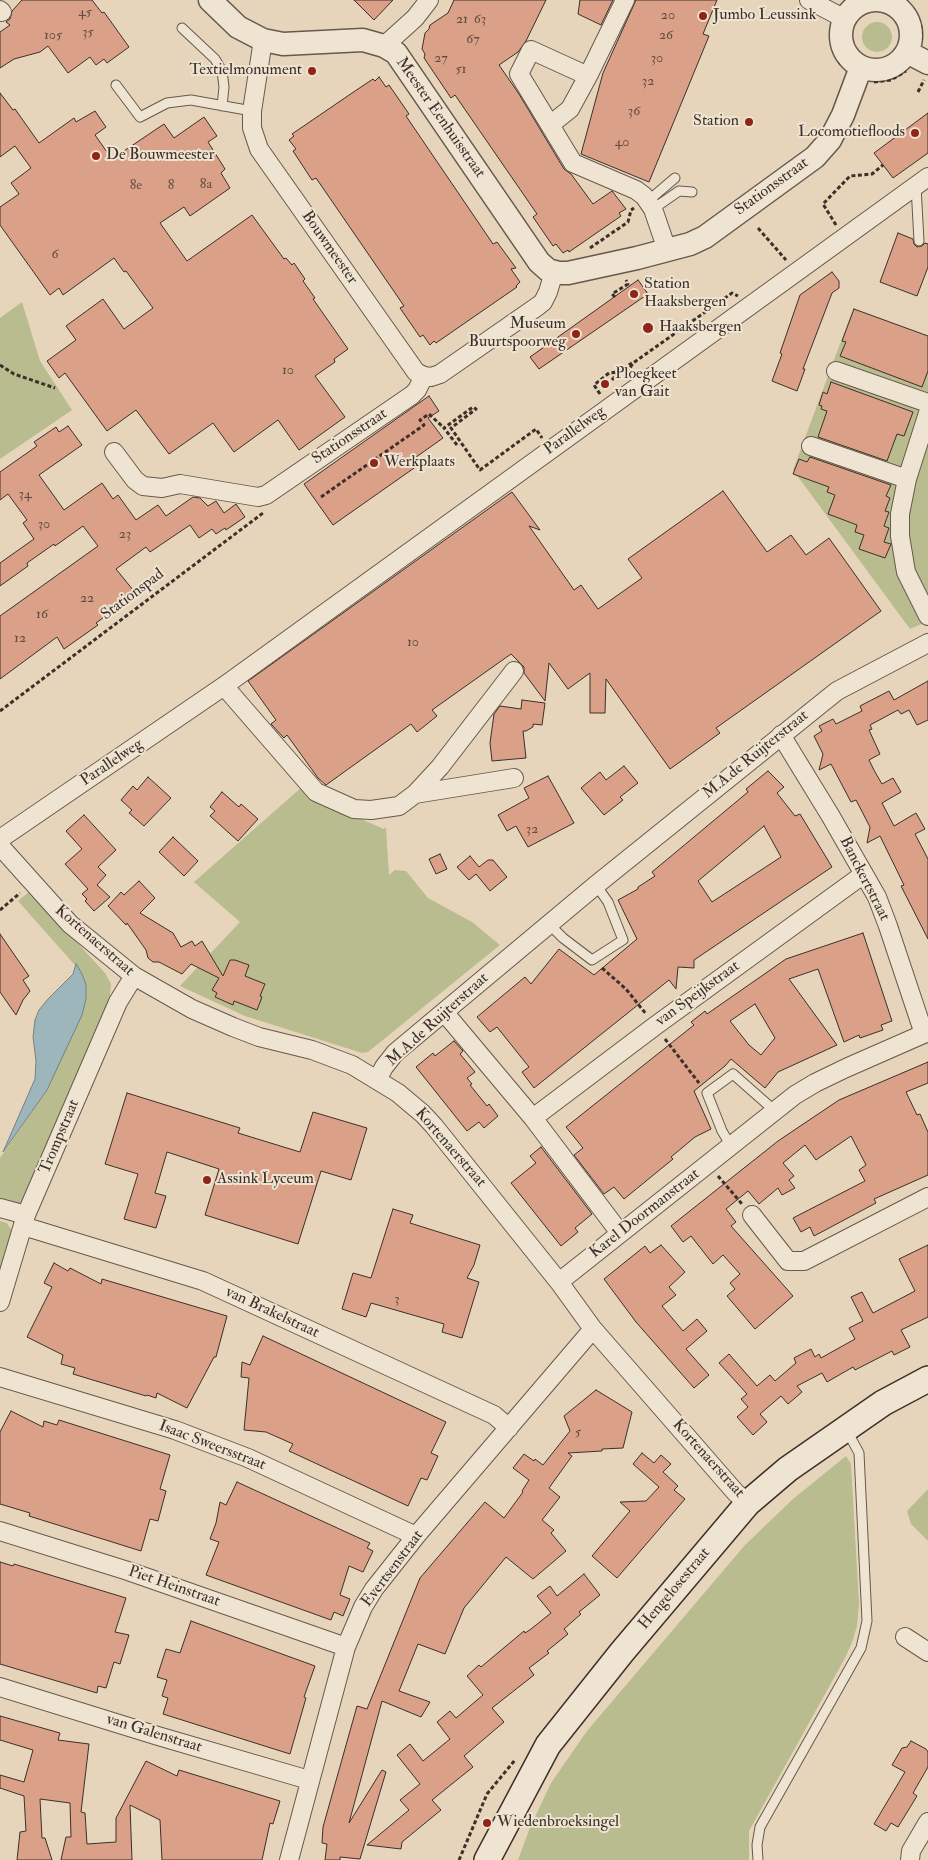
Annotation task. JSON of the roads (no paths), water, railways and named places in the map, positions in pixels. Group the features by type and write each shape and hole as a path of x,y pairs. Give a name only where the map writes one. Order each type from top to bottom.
{"main road":[{"name":"Hengelosestraat","path":"487,1860 548,1745 622,1652 748,1503 788,1469 883,1403 928,1379"}],"street":[{"name":"Meester Eenhuisstraat","path":"210,0 238,27 263,40 283,44 363,40 384,46 396,53 539,262 554,272"},
{"path":"384,46 415,18 429,0"},
{"path":"550,125 570,110 625,0"},
{"path":"809,0 841,17"},
{"path":"878,0 893,5 899,9 908,22 911,37 907,52 897,63 883,70 859,72 844,50 841,34 841,17 863,3 878,0"},
{"name":"Bouwmeester","path":"263,40 252,111 252,128 259,149 416,372 424,376"},
{"path":"588,76 531,50 519,74 573,163 636,190 651,204 667,250"},
{"path":"907,52 926,72"},
{"name":"Stationsstraat","path":"554,272 568,273 667,250 690,244 704,237 815,157 830,140 843,115 859,72"},
{"name":"Parallelweg","path":"0,840 224,686 922,182"},
{"path":"424,376 431,377 440,374 538,306 543,302 548,292 554,272"},
{"path":"836,371 928,403"},
{"name":"Stationsstraat","path":"114,452 134,480 143,486 162,488 180,484 258,497 266,495 412,396 424,376"},
{"path":"928,413 907,479 900,514 900,536 906,572 928,616"},
{"path":"811,446 907,479"},
{"name":"M.A.de Ruijterstraat","path":"377,1080 395,1053 596,885 837,691 928,643"},
{"path":"224,686 316,792 354,809 371,810 399,806 415,794 440,768 514,671"},
{"name":"Banckertstraat","path":"782,735 877,897 926,1033"},
{"path":"415,794 514,778"},
{"name":"Kortenaerstraat","path":"0,846 70,924 134,976 192,1009 233,1027 259,1037 312,1050 352,1065 398,1093 434,1126 559,1282 593,1329 736,1493 748,1503"},
{"name":"van Speijkstraat","path":"533,1118 655,1026 864,874"},
{"name":"Trompstraat","path":"0,1302 24,1220 118,1002 134,976"},
{"path":"444,1012 533,1118 620,1234"},
{"name":"Karel Doormanstraat","path":"559,1282 795,1095 815,1083 926,1033"},
{"path":"752,1215 788,1261 804,1261 928,1197"},
{"name":"van Brakelstraat","path":"0,1208 24,1220 203,1281 494,1415 509,1428"},
{"name":"Evertsenstraat","path":"289,1860 346,1646 363,1607 374,1589 416,1536 593,1329"},
{"name":"Isaac Sweersstraat","path":"0,1377 175,1430 248,1458 416,1536"},
{"name":"Piet Heinstraat","path":"0,1531 128,1570 346,1646"},
{"path":"905,1637 928,1652"},
{"name":"van Galenstraat","path":"0,1686 158,1736 309,1780"},
{"path":"910,1860 911,1851 928,1822"}],"lane":[{"path":"182,28 215,59 222,71 224,87 222,106"},
{"path":"116,85 140,118 167,103 191,100 252,111"},
{"path":"651,204 674,178"},
{"path":"920,241 922,182"},
{"path":"651,204 679,191 692,192"},
{"path":"549,924 563,938 592,960 624,940 608,902 596,885"},
{"path":"731,1146 722,1131 707,1093 732,1074 775,1111"},
{"path":"758,1860 757,1845 760,1827 861,1648 867,1621 859,1453 846,1429"}],"water":[{"path":"76,964 86,984 86,999 82,1015 47,1090 3,1152 35,1079 36,1061 33,1037 35,1020 39,1010 48,999 73,974"}],"place":[{"name":"Jumbo Leussink","path":"703,16"},
{"name":"Textielmonument","path":"312,71"},
{"name":"Station","path":"749,122"},
{"name":"Locomotiefloods","path":"915,133"},
{"name":"De Bouwmeester","path":"96,156"},
{"name":"Station Haaksbergen","path":"634,294"},
{"name":"Haaksbergen","path":"648,328"},
{"name":"Museum Buurtspoorweg","path":"576,334"},
{"name":"Ploegkeet van Gait","path":"605,384"},
{"name":"Werkplaats","path":"374,463"},
{"name":"Assink Lyceum","path":"207,1180"},
{"name":"Wiedenbroeksingel","path":"487,1823"}]}
